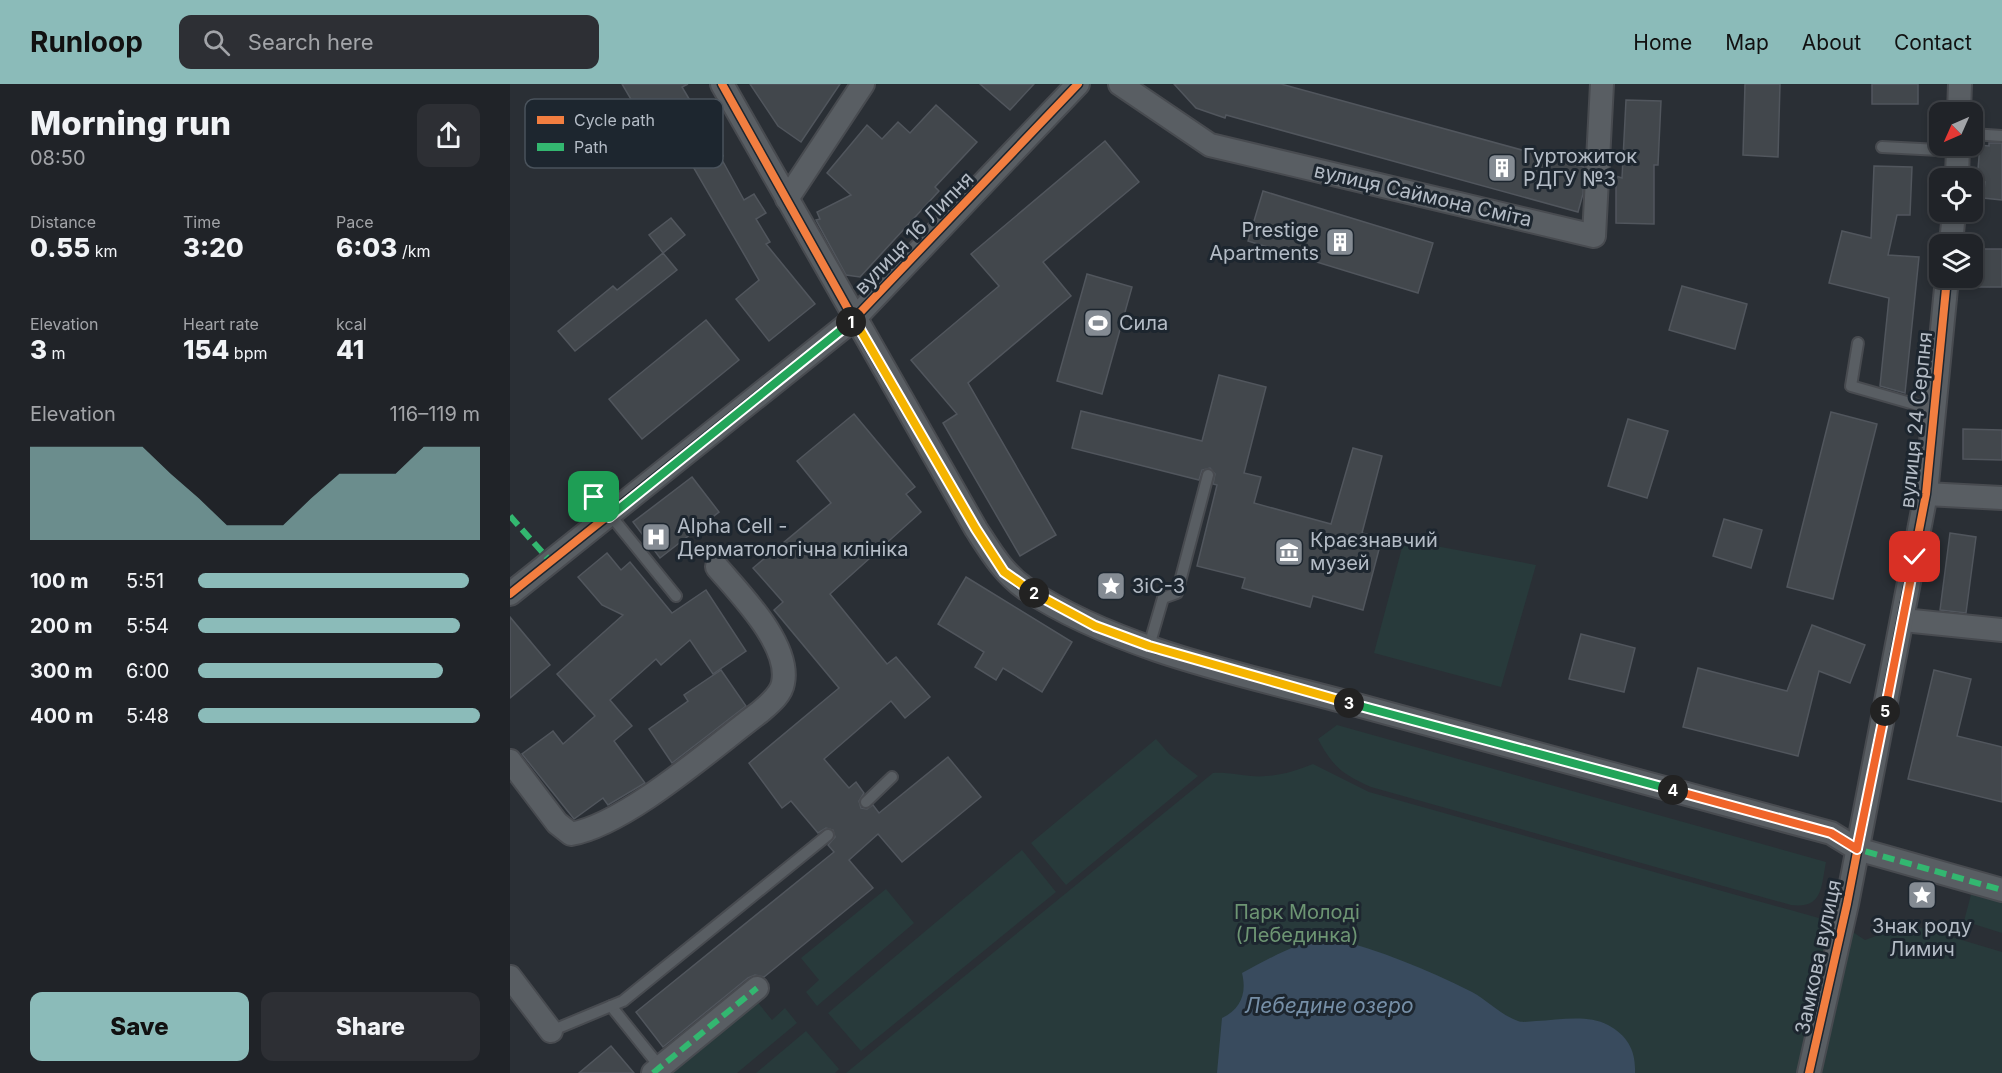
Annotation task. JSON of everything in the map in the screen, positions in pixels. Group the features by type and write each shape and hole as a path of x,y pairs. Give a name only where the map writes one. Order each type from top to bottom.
{"street":[{"path":"722,84 854,319 976,529 1004,572 1026,589 1085,622 1153,647 1253,677 1831,833 1857,849 2002,890"},
{"path":"786,199 863,84"},
{"name":"вулиця 16 Липня","path":"510,594 854,319 1078,84"},
{"name":"вулиця Саймона Сміта","path":"1120,84 1210,145 1594,236 1602,84"},
{"path":"1959,102 1960,84"},
{"name":"вулиця 24 Серпня","path":"1857,849 1926,494 1946,288"},
{"path":"1926,494 2002,498"},
{"path":"510,762 557,824 571,834 589,831 618,816 760,712 778,694 783,683 783,664 776,643 717,567"},
{"path":"1903,620 2002,630"},
{"name":"Замкова вулиця","path":"1809,1073 1857,849"},
{"path":"510,977 551,1031"},
{"path":"656,1070 757,988"}],"lane":[{"path":"1983,139 2002,136"},
{"path":"1882,147 1929,145"},
{"path":"1858,343 1851,386 1935,410"},
{"path":"1153,647 1162,598 1177,593 1208,475"},
{"path":"581,479 609,517 676,596"},
{"path":"866,802 892,777"},
{"path":"551,1031 623,1001 828,835"},
{"path":"611,1006 656,1070"}],"green space":[{"path":"1404,540 1536,565 1501,687 1374,653"},
{"path":"1337,725 1826,862 1819,894 1809,903 1791,905 1371,787 1339,769 1318,739"},
{"path":"1156,739 1169,754 1198,776 1066,885 1031,843"},
{"name":"Парк Молоді (Лебединка)","path":"1313,764 1369,792 1833,922 1865,940 1908,924 2002,952 2002,1073 846,1073 1213,773 1267,776 1290,772"},
{"path":"1022,850 1056,892 861,1051 828,1013"},
{"path":"886,889 914,923 817,1006 806,992 819,980 801,958"},
{"path":"1972,891 2002,900 2002,933 1964,921"},
{"path":"755,999 772,1020 785,1008 797,1023 737,1073 671,1073"},
{"path":"806,1031 839,1069 835,1073 756,1073"}],"water":[{"name":"Лебедине озеро","path":"1331,938 1385,954 1437,976 1472,992 1518,1021 1582,1019 1608,1025 1626,1039 1634,1058 1635,1073 1217,1073 1222,1018 1234,1010 1241,1000 1244,987 1242,973 1296,946"}],"building":[{"path":"622,84 688,84 682,87 689,99 631,99"},
{"path":"750,84 840,84 801,142 778,126"},
{"path":"980,84 1034,84 1010,110"},
{"path":"1174,84 1281,84 1584,167 1583,194 1578,212 1226,115 1225,118 1196,108"},
{"path":"1745,84 1780,84 1778,157 1743,155"},
{"path":"1872,84 1918,84 1918,104 1872,104"},
{"path":"1626,100 1661,101 1658,165 1654,165 1654,224 1616,223 1616,176 1622,178"},
{"path":"936,105 977,142 935,187 939,191 860,277 846,275 816,220 820,219 817,212 851,195 827,173 867,125 882,139 898,122 910,133"},
{"path":"1105,141 1139,182 1043,262 1071,296 968,383 1056,535 1020,556 943,423 957,414 911,360 999,286 971,254"},
{"path":"1989,143 2002,143 2002,200 1983,198 1985,182 1983,182 1983,168 1978,168 1979,156 1983,156 1983,145 1989,146"},
{"path":"723,162 744,200 754,194 766,213 756,219 770,242 766,244 815,304 769,341 736,299 759,280 694,168 723,168"},
{"path":"1874,166 1912,167 1910,215 1897,215 1888,255 1919,257 1905,393 1880,386 1889,298 1829,283 1842,231 1871,238"},
{"name":"Prestige Apartments","path":"1263,191 1433,243 1418,293 1248,241"},
{"path":"671,218 685,235 663,253 649,235"},
{"path":"1983,249 2002,249 2002,287 1983,287"},
{"path":"663,253 677,270 575,351 558,331 613,286 617,290"},
{"path":"1087,274 1132,287 1102,394 1057,381"},
{"path":"1682,286 1747,304 1735,349 1669,330"},
{"path":"706,320 739,360 642,439 609,399"},
{"path":"1219,375 1266,387 1244,473 1261,477 1254,503 1331,524 1353,448 1382,456 1362,533 1382,538 1363,610 1313,596 1310,607 1242,588 1245,578 1197,566 1217,485 1213,484 1215,474 1210,468 1202,470 1199,480 1072,448 1081,411 1202,441"},
{"path":"1831,412 1877,424 1833,599 1787,587"},
{"path":"854,414 915,487 906,494 921,512 830,594 887,664 896,657 930,697 905,718 891,701 824,759 849,788 856,782 864,793 859,801 861,808 867,809 873,805 879,813 948,757 981,797 902,862 878,834 849,860 873,888 764,977 755,975 748,978 663,1047 636,1012 834,852 828,845 835,837 833,830 826,828 818,833 791,801 782,808 749,763 839,688 774,610 783,602 753,568 831,503 797,461"},
{"path":"1628,419 1668,431 1647,498 1608,486"},
{"path":"1963,429 2002,430 2002,460 1963,459"},
{"path":"692,477 719,512 660,558 633,522"},
{"path":"1724,519 1762,530 1751,568 1713,556"},
{"path":"1950,533 1976,537 1966,613 1940,610"},
{"path":"607,553 621,570 630,562 672,613 706,590 746,651 713,674 690,640 661,665 656,659 610,700 632,726 614,741 645,783 608,805 603,798 574,819 522,754 553,731 563,744 595,716 557,674 623,615 602,605 578,577"},
{"path":"966,577 1072,642 1042,692 1003,668 996,680 975,667 984,652 938,624"},
{"path":"510,617 550,665 510,698"},
{"path":"1812,625 1865,645 1850,683 1819,671 1798,756 1683,727 1698,668 1787,691"},
{"path":"1581,634 1635,648 1624,692 1569,679"},
{"path":"721,670 746,706 672,763 649,729 688,701 684,695"},
{"path":"1934,670 1971,679 1957,736 2002,747 2002,802 1908,779"},
{"path":"611,1046 634,1073 579,1073"}],"marked path":[{"path":"510,516 551,562"},
{"path":"1157,649 1831,833 1857,849 2002,890"},
{"path":"653,1073 757,988"}],"cycle path":[{"path":"722,84 867,343 976,529 1004,572 1026,589 1095,626 1157,649"},
{"path":"510,594 854,319 1078,84"},
{"path":"1809,1073 1847,904 1926,494 1946,288"}],"place":[{"name":"Гуртожиток РДГУ №3","path":"1502,168"},
{"name":"Prestige Apartments","path":"1340,242"},
{"name":"Сила","path":"1098,323"},
{"name":"Alpha Cell - Дерматологічна клініка","path":"656,537"},
{"name":"Краєзнавчий музей","path":"1289,552"},
{"name":"ЗіС-3","path":"1111,586"},
{"name":"Знак роду Лимич","path":"1922,895"}],"route":[{"path":"594,497 609,517 854,319 976,529 1004,572 1026,589 1066,612 1095,626 1157,649 1831,833 1857,849 1915,557"}]}
